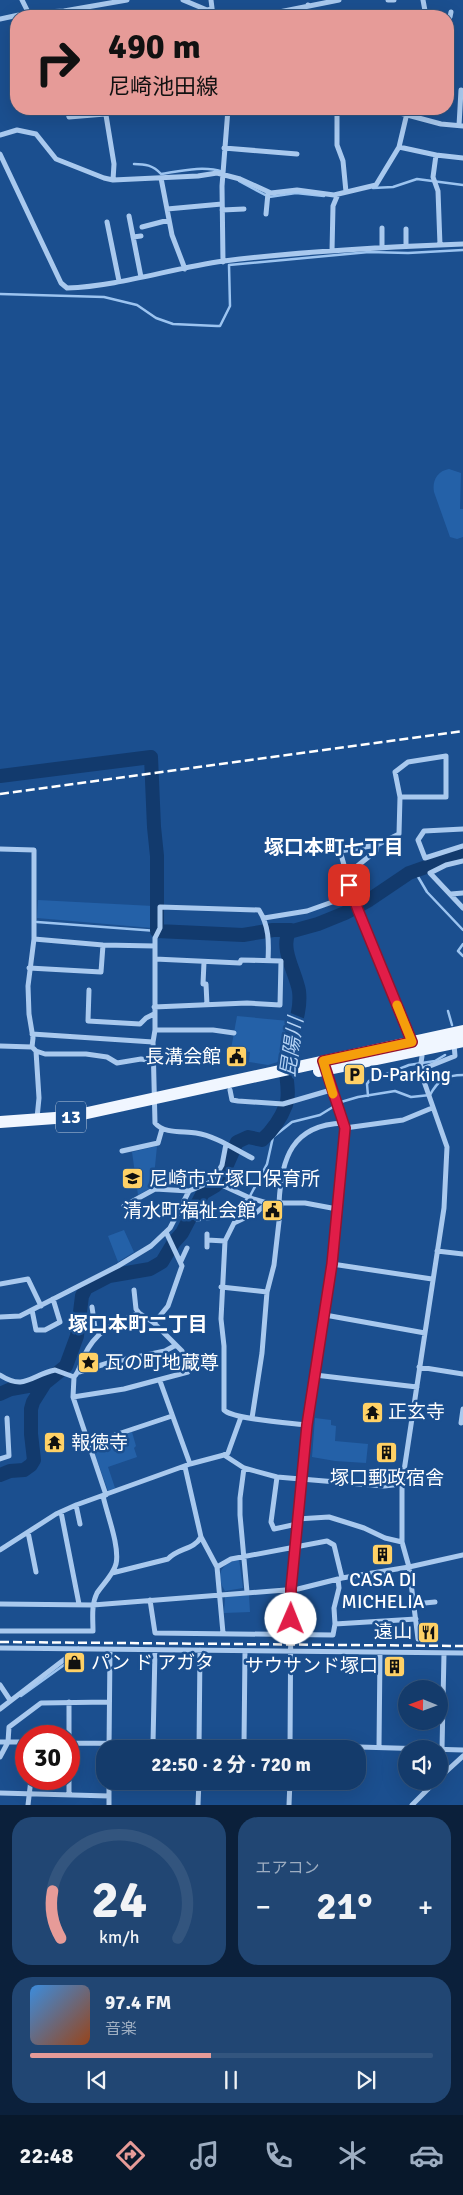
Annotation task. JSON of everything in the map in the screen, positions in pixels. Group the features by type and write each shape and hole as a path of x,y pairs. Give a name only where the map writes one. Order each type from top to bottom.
{"main road":[{"name":"13","path":"419,1058 463,1031"},
{"name":"13","path":"0,1130 48,1126 104,1118 154,1103 324,1065 419,1058 458,1042"},
{"name":"13","path":"0,1122 37,1121 154,1103 230,1090 285,1074"}],"street":[{"path":"79,10 127,0"},
{"path":"183,0 206,10 212,9 211,0"},
{"path":"286,10 339,0"},
{"path":"388,0 394,0"},
{"path":"308,5 309,10"},
{"path":"417,115 441,124 461,126 461,90"},
{"path":"68,115 69,117 81,115"},
{"path":"106,115 114,164 113,180"},
{"path":"223,262 222,207 227,115"},
{"path":"337,115 337,145 343,161 346,192"},
{"path":"0,135 17,130 36,134 56,159 113,180 137,177 161,178 223,174 240,179 267,195 297,190 338,194 376,185 399,147 406,115"},
{"path":"399,147 461,158 459,164"},
{"path":"224,148 296,154"},
{"path":"0,154 63,286 69,288 223,262 382,247 463,244"},
{"path":"436,154 434,177 438,191 440,245"},
{"path":"161,178 169,220 185,269"},
{"path":"332,251 333,206 338,194"},
{"path":"266,214 267,195"},
{"path":"167,209 222,207 244,209"},
{"path":"129,216 142,277"},
{"path":"142,227 169,220"},
{"path":"108,222 119,281"},
{"path":"382,228 382,247"},
{"path":"406,229 406,246"},
{"path":"133,237 141,236"},
{"path":"400,797 446,798 446,756 408,762 395,772 400,797 399,834 377,845 340,851 357,910 419,1058 428,1096 447,1147 446,1196 402,1484 402,1542 409,1567 418,1639"},
{"path":"463,829 424,832 418,840 425,858 463,846"},
{"path":"346,875 376,851 377,845"},
{"path":"0,849 34,850 34,939 29,968 29,1014 39,1098 37,1121"},
{"path":"463,861 446,865 430,873 463,908"},
{"path":"451,894 463,893"},
{"path":"264,918 307,911 352,895"},
{"path":"252,1158 204,1134 162,1129 155,1123 153,1042 155,1030 155,938 159,931 160,907 259,910 264,918 267,931 268,960"},
{"path":"34,939 104,945 155,946"},
{"path":"29,968 100,972 104,945"},
{"path":"154,1007 247,1003 280,1005 281,961 241,960 240,963 155,959"},
{"path":"204,962 203,984 206,984 207,1005"},
{"path":"89,990 88,1021 140,1024 154,1014"},
{"path":"155,1030 234,1032"},
{"path":"32,1034 153,1042"},
{"path":"419,1058 455,1056 458,1042"},
{"path":"0,1046 34,1049 57,1055 74,1053 95,1055 107,1057 117,1063 141,1059 153,1061"},
{"path":"290,1740 291,1589 307,1425 332,1264 344,1125 324,1065"},
{"path":"230,1090 232,1100 286,1103 331,1090"},
{"path":"252,1418 262,1353 267,1292 274,1265 280,1204 289,1153 293,1145 312,1128 403,1120 432,1108"},
{"path":"122,1151 158,1143 162,1129"},
{"path":"216,1183 228,1145"},
{"path":"124,1206 155,1189 189,1192 216,1183 250,1198 267,1203 280,1204 283,1202 337,1209"},
{"path":"0,1317 20,1316 139,1254 170,1228 189,1192"},
{"path":"250,1198 246,1205 251,1214"},
{"path":"267,1203 257,1212 232,1226 224,1241 221,1319 224,1346 224,1410 227,1413 241,1417 307,1425"},
{"path":"154,1324 168,1306 182,1266 166,1232"},
{"path":"207,1247 207,1237 224,1241"},
{"path":"181,1261 187,1248"},
{"path":"437,1251 463,1254"},
{"path":"332,1264 432,1278"},
{"path":"0,1284 28,1279 41,1306"},
{"path":"222,1287 267,1292"},
{"path":"73,1397 108,1393 160,1381 188,1372 182,1351 136,1309 134,1290"},
{"path":"32,1310 36,1330 45,1330 60,1322 53,1299"},
{"path":"92,1307 95,1328 100,1334"},
{"path":"0,1631 93,1631 93,1605 98,1591 115,1567 117,1555 104,1496 73,1397 74,1377 79,1372 84,1356 105,1328 139,1313"},
{"path":"325,1315 424,1333"},
{"path":"79,1372 108,1363 165,1350 176,1345"},
{"path":"419,1367 463,1374"},
{"path":"0,1375 16,1383 57,1370 74,1377"},
{"path":"315,1375 416,1387"},
{"path":"160,1381 188,1465 201,1537 217,1567 223,1633"},
{"path":"461,1423 463,1409"},
{"path":"88,1444 172,1416"},
{"path":"0,1550 76,1504 228,1453 241,1417"},
{"path":"0,1459 9,1456 7,1418"},
{"path":"224,1455 244,1468 276,1477 384,1486 402,1484"},
{"path":"244,1468 240,1515 247,1592"},
{"path":"276,1477 271,1522 274,1529 297,1522 329,1517 364,1528 385,1538 402,1542"},
{"path":"76,1504 80,1524"},
{"path":"61,1512 79,1604"},
{"path":"28,1532 36,1572"},
{"path":"112,1573 168,1559 172,1554 194,1545 201,1537"},
{"path":"150,1600 155,1633 333,1634 335,1624 334,1608 340,1579 334,1545 331,1543 324,1541 244,1555 231,1559 217,1567"},
{"path":"0,1604 93,1605 291,1589 463,1555"},
{"path":"414,1604 435,1602"},
{"path":"335,1624 416,1619"},
{"path":"0,1648 463,1653"},
{"path":"0,1708 78,1649"},
{"path":"109,1740 110,1650"},
{"path":"153,1740 155,1650"},
{"path":"199,1740 200,1650"},
{"path":"244,1651 244,1740"},
{"path":"379,1747 380,1653"},
{"path":"442,1740 444,1653"},
{"path":"0,1685 10,1700"},
{"path":"69,1702 69,1725"},
{"path":"0,1757 8,1742 9,1727 41,1703 109,1702"},
{"path":"0,1742 15,1742"},
{"path":"80,1743 96,1742"},
{"path":"366,1747 398,1747"},
{"path":"448,1749 463,1750"},
{"path":"448,1770 463,1756"},
{"path":"28,1805 30,1790"},
{"path":"109,1790 109,1805"},
{"path":"198,1805 199,1790"},
{"path":"289,1805 290,1790"},
{"path":"412,1805 427,1790"},
{"path":"0,1793 109,1796"}],"shaded area":[{"path":"449,469 461,473 460,509 463,509 463,537 457,539 450,537 434,492 436,477 441,472"},
{"path":"38,900 153,906 152,928 37,918"},
{"path":"237,1016 289,1021 281,1061 268,1065 249,1062 250,1052 231,1049"},
{"path":"157,1146 153,1187 138,1195 132,1152"},
{"path":"124,1230 134,1252 118,1262 108,1236"},
{"path":"315,1418 331,1420 331,1425 336,1426 335,1441 368,1444 366,1463 312,1457"},
{"path":"132,1432 137,1457 108,1467 115,1488 108,1491 92,1446"},
{"path":"239,1559 243,1588 225,1591 220,1574 224,1566"},
{"path":"249,1595 250,1612 224,1613 225,1597"}],"waterway":[{"path":"134,164 149,166 161,174 200,169 223,172"},
{"path":"240,178 239,181 269,197 296,193 324,196"},
{"path":"373,188 393,187 417,179 463,185"},
{"path":"0,294 104,297 137,305 156,318 173,324 220,326 230,306 229,265 369,252 408,253 463,250"},
{"path":"0,776 151,757 157,856 157,931 243,935 273,930 291,930"},
{"name":"昆陽川","path":"0,1475 10,1471 24,1470 34,1460 31,1434 31,1409 33,1402 45,1383 66,1366 77,1336 82,1296 86,1288 109,1276 150,1269 162,1262 182,1233 203,1193 220,1181 237,1142 248,1137 262,1140 282,1115 288,1094 286,1059 299,1009 299,991 286,946 289,932 318,924 345,913 369,900 409,873 463,854"},
{"path":"417,875 427,892 463,930"},
{"path":"37,922 157,931"},
{"path":"463,944 458,951 463,956"},
{"path":"448,1011 452,1025"},
{"path":"368,1096 367,1084 369,1081 409,1065 435,1061 445,1055"},
{"path":"189,1221 218,1218 245,1201 250,1196 267,1164 273,1137 292,1122 320,1115 341,1102 358,1097 395,1091 411,1097 430,1095 443,1079 463,1075"},
{"path":"0,1394 11,1389 45,1383"},
{"path":"21,1696 71,1660"}],"railway":[{"path":"0,794 463,731"},
{"path":"0,1642 463,1646"}],"slow traffic":[{"path":"333,1094 323,1061 412,1042 397,1005"}],"place":[{"name":"長溝会館","path":"237,1057"},
{"name":"D-Parking","path":"354,1075"},
{"name":"尼崎市立塚口保育所","path":"133,1179"},
{"name":"清水町福祉会館","path":"272,1211"},
{"name":"瓦の町地蔵尊","path":"89,1363"},
{"name":"正玄寺","path":"372,1412"},
{"name":"報徳寺","path":"55,1443"},
{"name":"塚口郵政宿舎","path":"387,1452"},
{"name":"CASA DI MICHELIA","path":"383,1554"},
{"name":"遠山","path":"428,1632"},
{"name":"パン ド アガタ","path":"75,1663"},
{"name":"サウサンド塚口","path":"394,1666"}],"district":[{"name":"塚口本町七丁目","path":"334,847"},
{"name":"塚口本町二丁目","path":"138,1324"}],"route":[{"path":"291,1619 291,1589 307,1425 332,1264 345,1128 323,1061 412,1042 349,885"}]}
